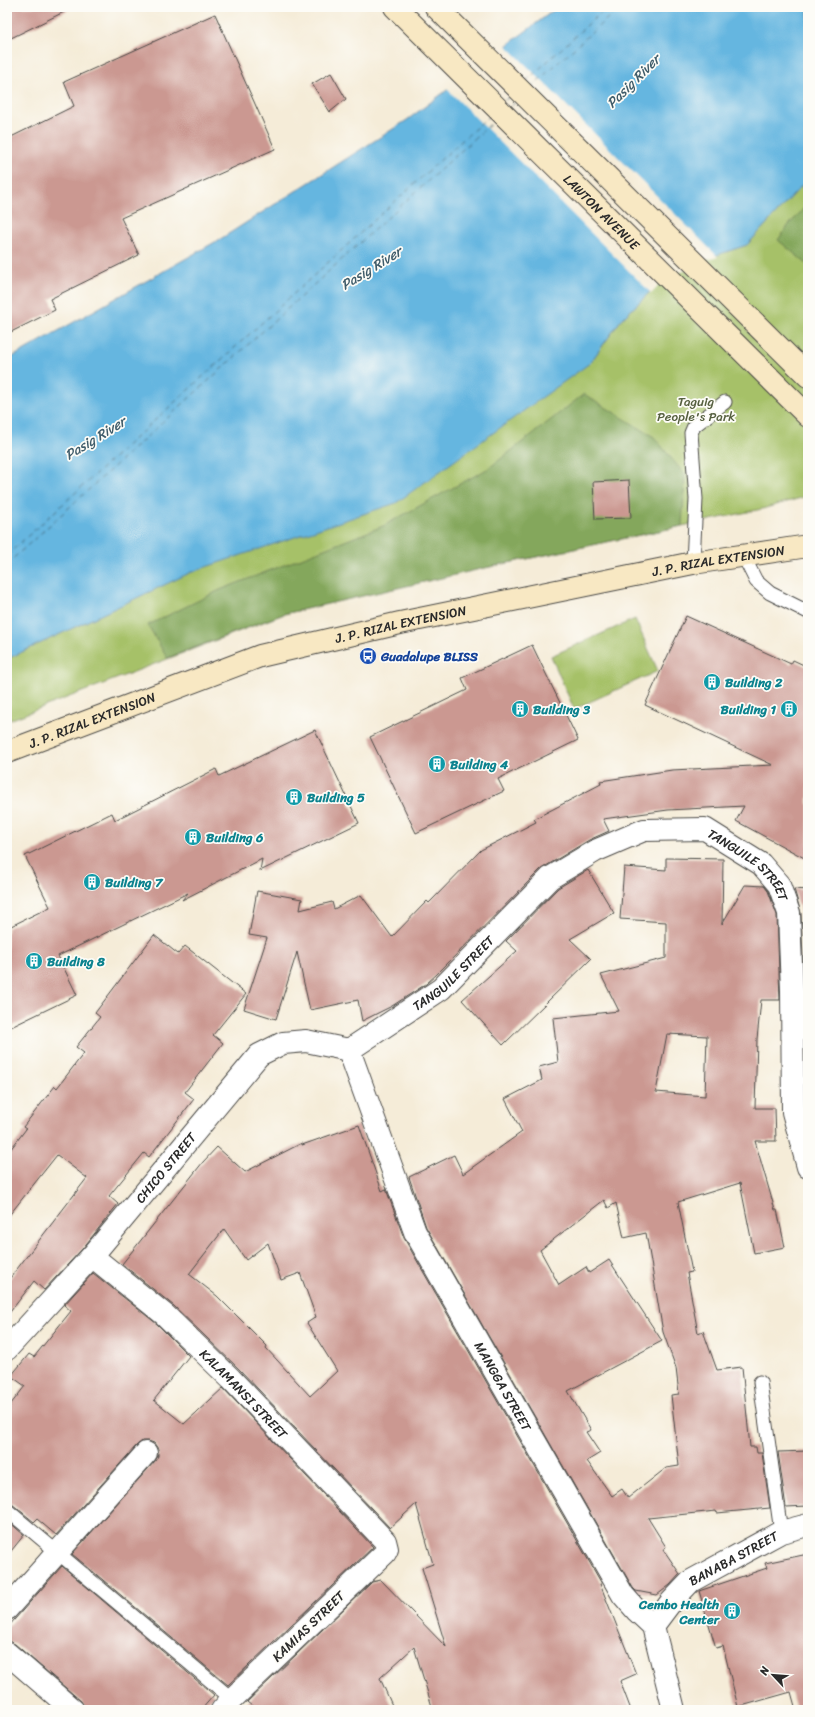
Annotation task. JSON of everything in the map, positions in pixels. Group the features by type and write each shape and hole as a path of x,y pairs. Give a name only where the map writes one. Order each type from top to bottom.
{"main road":[{"name":"LAWTON AVENUE","path":"395,7 808,416"},
{"path":"436,7 808,376"},
{"name":"J. P. RIZAL EXTENSION","path":"7,752 260,656 400,623 693,563 808,546"}],"street":[{"name":"TANGUILE STREET","path":"349,1050 441,989 550,878 595,851 644,830 705,829 761,864 779,885 789,913 792,991 792,1112 808,1167"},
{"name":"CHICO STREET","path":"7,1349 92,1256 259,1055 283,1043 306,1041 349,1050"},
{"name":"MANGGA STREET","path":"349,1050 415,1232 623,1595 653,1626"},
{"name":"KALAMANSI STREET","path":"92,1256 165,1315 226,1374 385,1541"},
{"path":"7,1610 146,1453"},
{"name":"BANABA STREET","path":"653,1626 671,1602 691,1580 781,1532 808,1525"},
{"name":"KAMIAS STREET","path":"227,1704 385,1553 387,1549 385,1541"},
{"path":"653,1626 674,1710"},
{"path":"7,1653 73,1710"}],"lane":[{"path":"693,563 696,499 691,433 694,426 725,402"},
{"path":"743,555 752,575 770,593 808,612"},
{"path":"760,1382 781,1532"},
{"path":"7,1510 58,1552 227,1704"}],"green space":[{"name":"Taguig People's Park","path":"808,179 808,496 762,509 409,584 284,614 7,721 7,659 193,571 590,363 621,320 662,280 705,258 747,245"},
{"path":"808,204 808,265 778,240 788,226"},
{"path":"584,394 654,437 685,475 682,526 503,564 284,614 167,658 148,625 220,590 383,526 489,468"},
{"path":"635,619 658,671 574,709 551,656"}],"water":[{"name":"Pasig River","path":"558,7 808,7 808,179 747,245 705,259 662,280 621,320 590,363 396,503 194,571 7,659 7,360 222,238 407,120"}],"pier":[{"path":"505,44 718,257 706,260 663,281 651,293 446,88"}],"building":[{"path":"7,7 74,7 7,40"},
{"path":"215,14 275,149 121,218 139,255 50,299 55,310 7,334 7,139 74,106 64,82"},
{"path":"331,73 346,99 330,112 312,84"},
{"path":"629,480 631,518 595,519 593,482"},
{"path":"686,616 791,664 793,660 808,667 808,860 736,821 744,806 668,810 603,819 609,831 589,840 541,869 437,974 426,984 392,1006 362,1021 358,1000 310,1010 297,952 276,1019 244,1009 267,938 249,935 257,891 302,899 300,910 332,902 334,909 361,895 392,937 427,901 429,903 481,850 536,822 534,819 601,784 600,781 672,770 773,765 645,705"},
{"path":"532,645 578,740 498,779 504,791 416,833 370,737 467,690 462,678"},
{"path":"315,730 359,823 260,871 262,859 182,900 188,893 58,956 77,995 7,1029 7,928 50,907 25,856 112,813 115,820 216,769 219,776"},
{"path":"666,858 723,859 722,924 745,885 764,886 768,891 777,915 780,1000 761,1000 757,1039 755,1108 775,1108 776,1141 755,1141 775,1210 777,1210 785,1247 754,1253 740,1183 678,1202 692,1272 687,1273 698,1333 703,1331 717,1370 742,1367 750,1447 756,1447 757,1453 762,1453 770,1508 717,1513 716,1511 648,1518 666,1547 663,1549 680,1574 670,1585 657,1595 636,1591 633,1588 426,1227 409,1177 454,1155 463,1174 522,1132 505,1099 542,1080 539,1067 558,1062 553,1018 619,1011 601,975 666,958 666,922 620,919 624,867 666,870","holes":["667,1034 707,1036 705,1096 656,1092","604,1200 608,1208 616,1203 624,1238 646,1233 663,1332 676,1368 679,1394 671,1395 679,1466 666,1468 628,1498 622,1489 612,1496 587,1461 600,1453 586,1432 591,1430 568,1391 662,1341 609,1260 589,1273 586,1267 559,1285 540,1250"]},
{"path":"588,870 614,913 570,939 591,959 503,1045 462,1000 517,951 506,941 558,888"},
{"path":"794,889 808,890 808,1001 805,1001 801,913"},
{"path":"154,935 178,954 185,946 246,994 213,1035 223,1043 185,1092 194,1099 149,1157 144,1153 109,1196 118,1204 83,1248 44,1290 34,1281 7,1316 7,1282 87,1178 57,1155 7,1218 7,1154 26,1129 23,1127 55,1086 57,1088 84,1053 76,1047 100,1017 95,1013"},
{"path":"359,1125 382,1191 386,1189 404,1238 602,1584 600,1584 636,1674 620,1681 631,1710 433,1710 414,1647 380,1678 394,1710 257,1710 247,1702 372,1582 381,1580 446,1647 422,1568 433,1564 416,1504 390,1528 240,1370 174,1306 122,1264 203,1162 217,1147 245,1172 302,1143 302,1145","holes":["224,1229 246,1260 268,1243 281,1280 300,1273 316,1317 307,1323 337,1371 310,1396 266,1348 267,1346 217,1296 189,1274"]},
{"path":"93,1273 157,1324 189,1356 154,1400 184,1424 223,1388 373,1547 228,1685 72,1554 155,1461 158,1456 158,1449 154,1443 142,1441 137,1445 56,1535 37,1519 34,1522 12,1504 7,1502 7,1409 25,1386 11,1376 29,1354 34,1357 71,1311 64,1305"},
{"path":"808,1451 808,1506 786,1507 778,1452"},
{"path":"7,1520 24,1535 7,1556"},
{"path":"808,1554 808,1710 796,1710 791,1692 738,1707 723,1646 716,1648 699,1591 767,1568 765,1563"},
{"path":"62,1566 214,1695 201,1710 86,1710 81,1701 15,1644 7,1641 7,1628"}],"ferry route":[{"path":"526,81 607,7"},
{"path":"531,87 620,7"},
{"path":"505,100 510,96"},
{"path":"511,106 516,102"},
{"path":"7,555 490,115"},
{"path":"7,564 495,120"}],"place":[{"name":"Guadalupe BLISS","path":"368,656"},
{"name":"Building 2","path":"712,682"},
{"name":"Building 3","path":"520,709"},
{"name":"Building 1","path":"789,709"},
{"name":"Building 4","path":"437,764"},
{"name":"Building 5","path":"294,797"},
{"name":"Building 6","path":"193,837"},
{"name":"Building 7","path":"92,882"},
{"name":"Building 8","path":"34,961"},
{"name":"Cembo Health Center","path":"732,1611"}]}
